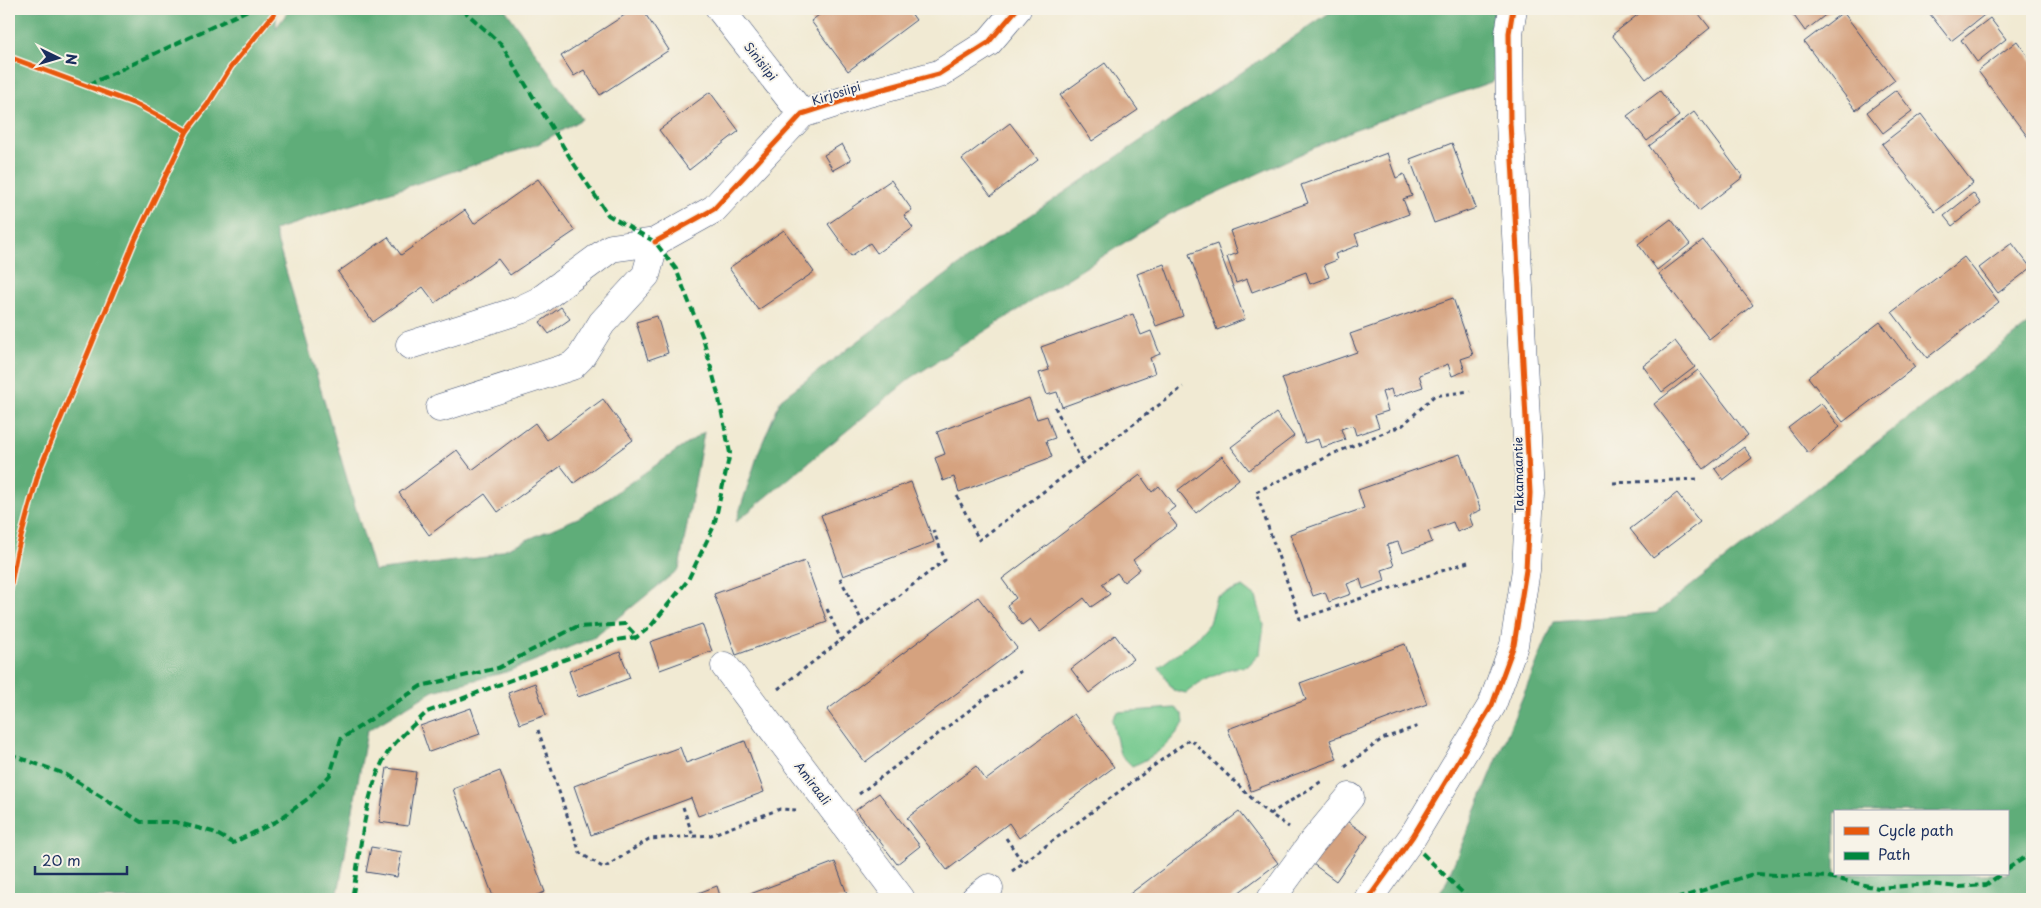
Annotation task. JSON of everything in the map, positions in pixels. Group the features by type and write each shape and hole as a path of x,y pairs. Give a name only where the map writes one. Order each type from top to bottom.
{"street":[{"name":"Sinisiipi","path":"720,9 802,114"},
{"name":"Kirjosiipi","path":"655,242 714,209 802,114 861,95 939,74 988,42 1017,9"},
{"name":"Takamaantie","path":"1368,899 1413,836 1492,705 1514,645 1526,570 1530,493 1510,122 1509,33 1514,9"},
{"path":"410,345 520,310 539,301 611,248 655,242 646,275 602,322 581,357 572,366 440,408"},
{"name":"Amiraali","path":"725,666 902,899"},
{"path":"1271,899 1312,843 1350,797"}],"path":[{"path":"957,496 979,540 1183,387"},
{"path":"1468,562 1300,619 1256,492 1335,453 1403,425 1434,396 1470,391"},
{"path":"1055,407 1082,462"},
{"path":"1613,483 1697,479"},
{"path":"756,706 842,642 945,560 933,530"},
{"path":"840,578 864,625"},
{"path":"826,609 842,642"},
{"path":"538,730 580,853 604,868 649,839 711,835 780,809 835,812 1021,671"},
{"path":"982,894 1190,739 1263,809"},
{"path":"683,807 693,836"},
{"path":"1006,838 1023,863"}],"green space":[{"path":"9,9 276,9 276,28 290,9 505,9 582,119 538,144 274,230 374,571 487,557 580,517 704,432 679,569 595,637 506,672 433,691 367,731 337,899 9,899"},
{"path":"1335,9 1494,9 1494,81 1353,130 1168,215 911,378 736,522 759,451 781,399 978,251"},
{"path":"2032,322 2032,899 1434,899 1445,885 1554,621 1656,613"},
{"path":"1243,587 1256,597 1264,625 1260,653 1248,666 1229,669 1199,683 1186,693 1173,690 1159,667 1196,639 1209,623 1216,597"},
{"path":"1175,708 1183,715 1184,723 1179,730 1155,754 1132,766 1120,754 1112,720 1117,712"}],"building":[{"path":"634,9 642,9 669,50 600,95 584,70 574,76 561,56"},
{"path":"827,9 908,9 916,20 848,71 811,21"},
{"path":"1645,9 1695,9 1710,28 1646,79 1612,35"},
{"path":"1789,9 1833,9 1805,31"},
{"path":"1926,9 1992,9 1951,41"},
{"path":"1843,12 1895,80 1856,110 1804,42"},
{"path":"1990,18 2006,39 1977,62 1961,40"},
{"path":"2017,41 2032,62 2032,138 2030,140 1978,71"},
{"path":"1105,63 1138,110 1092,141 1060,95"},
{"path":"1896,90 1912,111 1883,133 1867,112"},
{"path":"1660,91 1679,116 1647,141 1627,116"},
{"path":"710,92 739,131 689,170 659,130"},
{"path":"1694,112 1743,177 1699,211 1649,146"},
{"path":"1921,114 1973,183 1935,212 1882,144"},
{"path":"1010,123 1038,160 991,196 962,159"},
{"path":"1452,143 1476,208 1434,223 1410,159"},
{"path":"842,144 851,160 833,170 824,155"},
{"path":"1387,153 1396,178 1404,174 1412,196 1403,199 1409,214 1355,234 1359,245 1335,254 1337,260 1324,265 1329,277 1310,284 1306,272 1252,292 1247,279 1236,283 1227,257 1238,253 1230,231 1308,203 1301,185"},
{"path":"538,179 575,231 510,275 498,259 435,303 423,287 373,322 338,272 388,237 401,255 465,210 474,224"},
{"path":"891,180 912,210 904,215 913,228 877,253 870,243 851,256 828,224"},
{"path":"1973,193 1981,204 1952,226 1944,216"},
{"path":"1671,219 1690,244 1657,270 1638,244"},
{"path":"784,230 814,272 758,310 729,268"},
{"path":"1703,240 1753,305 1709,339 1659,274"},
{"path":"2012,243 2031,268 1998,293 1979,268"},
{"path":"1217,244 1245,319 1217,330 1189,254"},
{"path":"1964,257 1999,302 1927,358 1892,312"},
{"path":"1164,264 1183,316 1156,326 1137,274"},
{"path":"1453,298 1473,355 1461,359 1465,371 1452,376 1448,364 1419,375 1423,387 1393,397 1391,389 1382,392 1388,411 1375,415 1379,427 1356,435 1353,425 1341,429 1345,440 1321,448 1318,439 1305,443 1282,378 1357,352 1350,334"},
{"path":"561,307 570,319 549,334 540,322"},
{"path":"1133,314 1141,335 1151,331 1160,354 1150,358 1155,373 1062,407 1057,392 1047,395 1039,373 1049,370 1041,347"},
{"path":"657,316 668,353 648,360 636,322"},
{"path":"1880,322 1915,367 1843,422 1808,377"},
{"path":"1675,341 1695,367 1662,392 1643,366"},
{"path":"1698,370 1748,435 1704,469 1654,404"},
{"path":"1029,398 1037,419 1047,416 1055,438 1046,441 1052,457 959,492 954,477 943,481 935,458 945,454 937,432"},
{"path":"603,399 633,440 574,483 561,466 498,512 485,494 429,535 399,493 457,450 472,470 535,423 547,440"},
{"path":"1821,403 1840,427 1808,453 1788,428"},
{"path":"1276,413 1294,436 1249,470 1231,447"},
{"path":"1744,447 1752,458 1723,480 1715,469"},
{"path":"1460,454 1481,510 1469,515 1473,526 1457,532 1453,522 1428,531 1432,542 1402,553 1398,542 1387,545 1394,566 1382,570 1385,581 1363,589 1360,579 1347,584 1351,594 1329,602 1325,592 1313,596 1290,534 1364,508 1358,490"},
{"path":"1222,456 1239,479 1196,513 1178,490"},
{"path":"1140,475 1152,492 1159,486 1175,507 1167,513 1177,526 1133,560 1140,569 1124,582 1117,573 1102,584 1110,594 1091,607 1084,598 1040,632 1030,619 1022,625 1007,605 1016,598 1002,579"},
{"path":"911,482 934,542 843,576 821,515"},
{"path":"1677,493 1700,522 1653,558 1630,529"},
{"path":"805,561 827,622 736,655 714,594"},
{"path":"978,597 1017,648 865,762 827,710"},
{"path":"702,624 712,651 660,670 650,642"},
{"path":"1115,635 1133,659 1089,693 1071,669"},
{"path":"1405,644 1427,704 1330,740 1337,759 1251,791 1228,729 1306,700 1300,683"},
{"path":"620,652 630,678 578,697 569,671"},
{"path":"535,683 546,715 520,724 508,693"},
{"path":"471,708 480,734 429,752 420,726"},
{"path":"1074,714 1114,767 1019,838 1009,823 947,870 907,818 976,766 986,780"},
{"path":"745,741 764,792 698,816 691,798 591,835 574,786 680,747 686,763"},
{"path":"387,768 416,772 408,826 379,822"},
{"path":"500,771 545,892 526,899 494,899 453,789"},
{"path":"879,793 920,846 897,864 856,810"},
{"path":"1239,812 1278,863 1230,899 1123,899"},
{"path":"1344,819 1368,836 1336,881 1313,864"},
{"path":"371,847 402,852 397,877 366,872"},
{"path":"835,862 849,899 737,899"},
{"path":"717,886 721,899 682,899"}],"marked path":[{"path":"88,85 250,9"},
{"path":"462,9 501,44 572,161 608,215 655,242 676,269 703,338 718,394 730,453 714,526 688,580 650,627 634,639"},
{"path":"9,754 65,774 141,822 175,822 213,832 233,843 277,821 309,798 330,775 341,739 421,686 498,668 576,627 625,624 637,637 616,640 427,712 404,733 385,757 372,789 367,807 352,899"},
{"path":"1422,853 1469,899"},
{"path":"2008,868 2032,853"},
{"path":"1676,899 1753,874 1828,877 1878,888 1930,884 1958,887 1986,885 1998,876"}],"cycle path":[{"path":"9,594 17,552 39,471 135,240 187,131 208,104 231,67 278,9"},
{"path":"655,242 714,209 802,114 861,95 939,74 988,43 1017,9"},
{"path":"1368,899 1413,836 1492,705 1514,645 1526,570 1530,493 1510,122 1509,33 1513,9"},
{"path":"9,57 138,105 187,131"}]}
